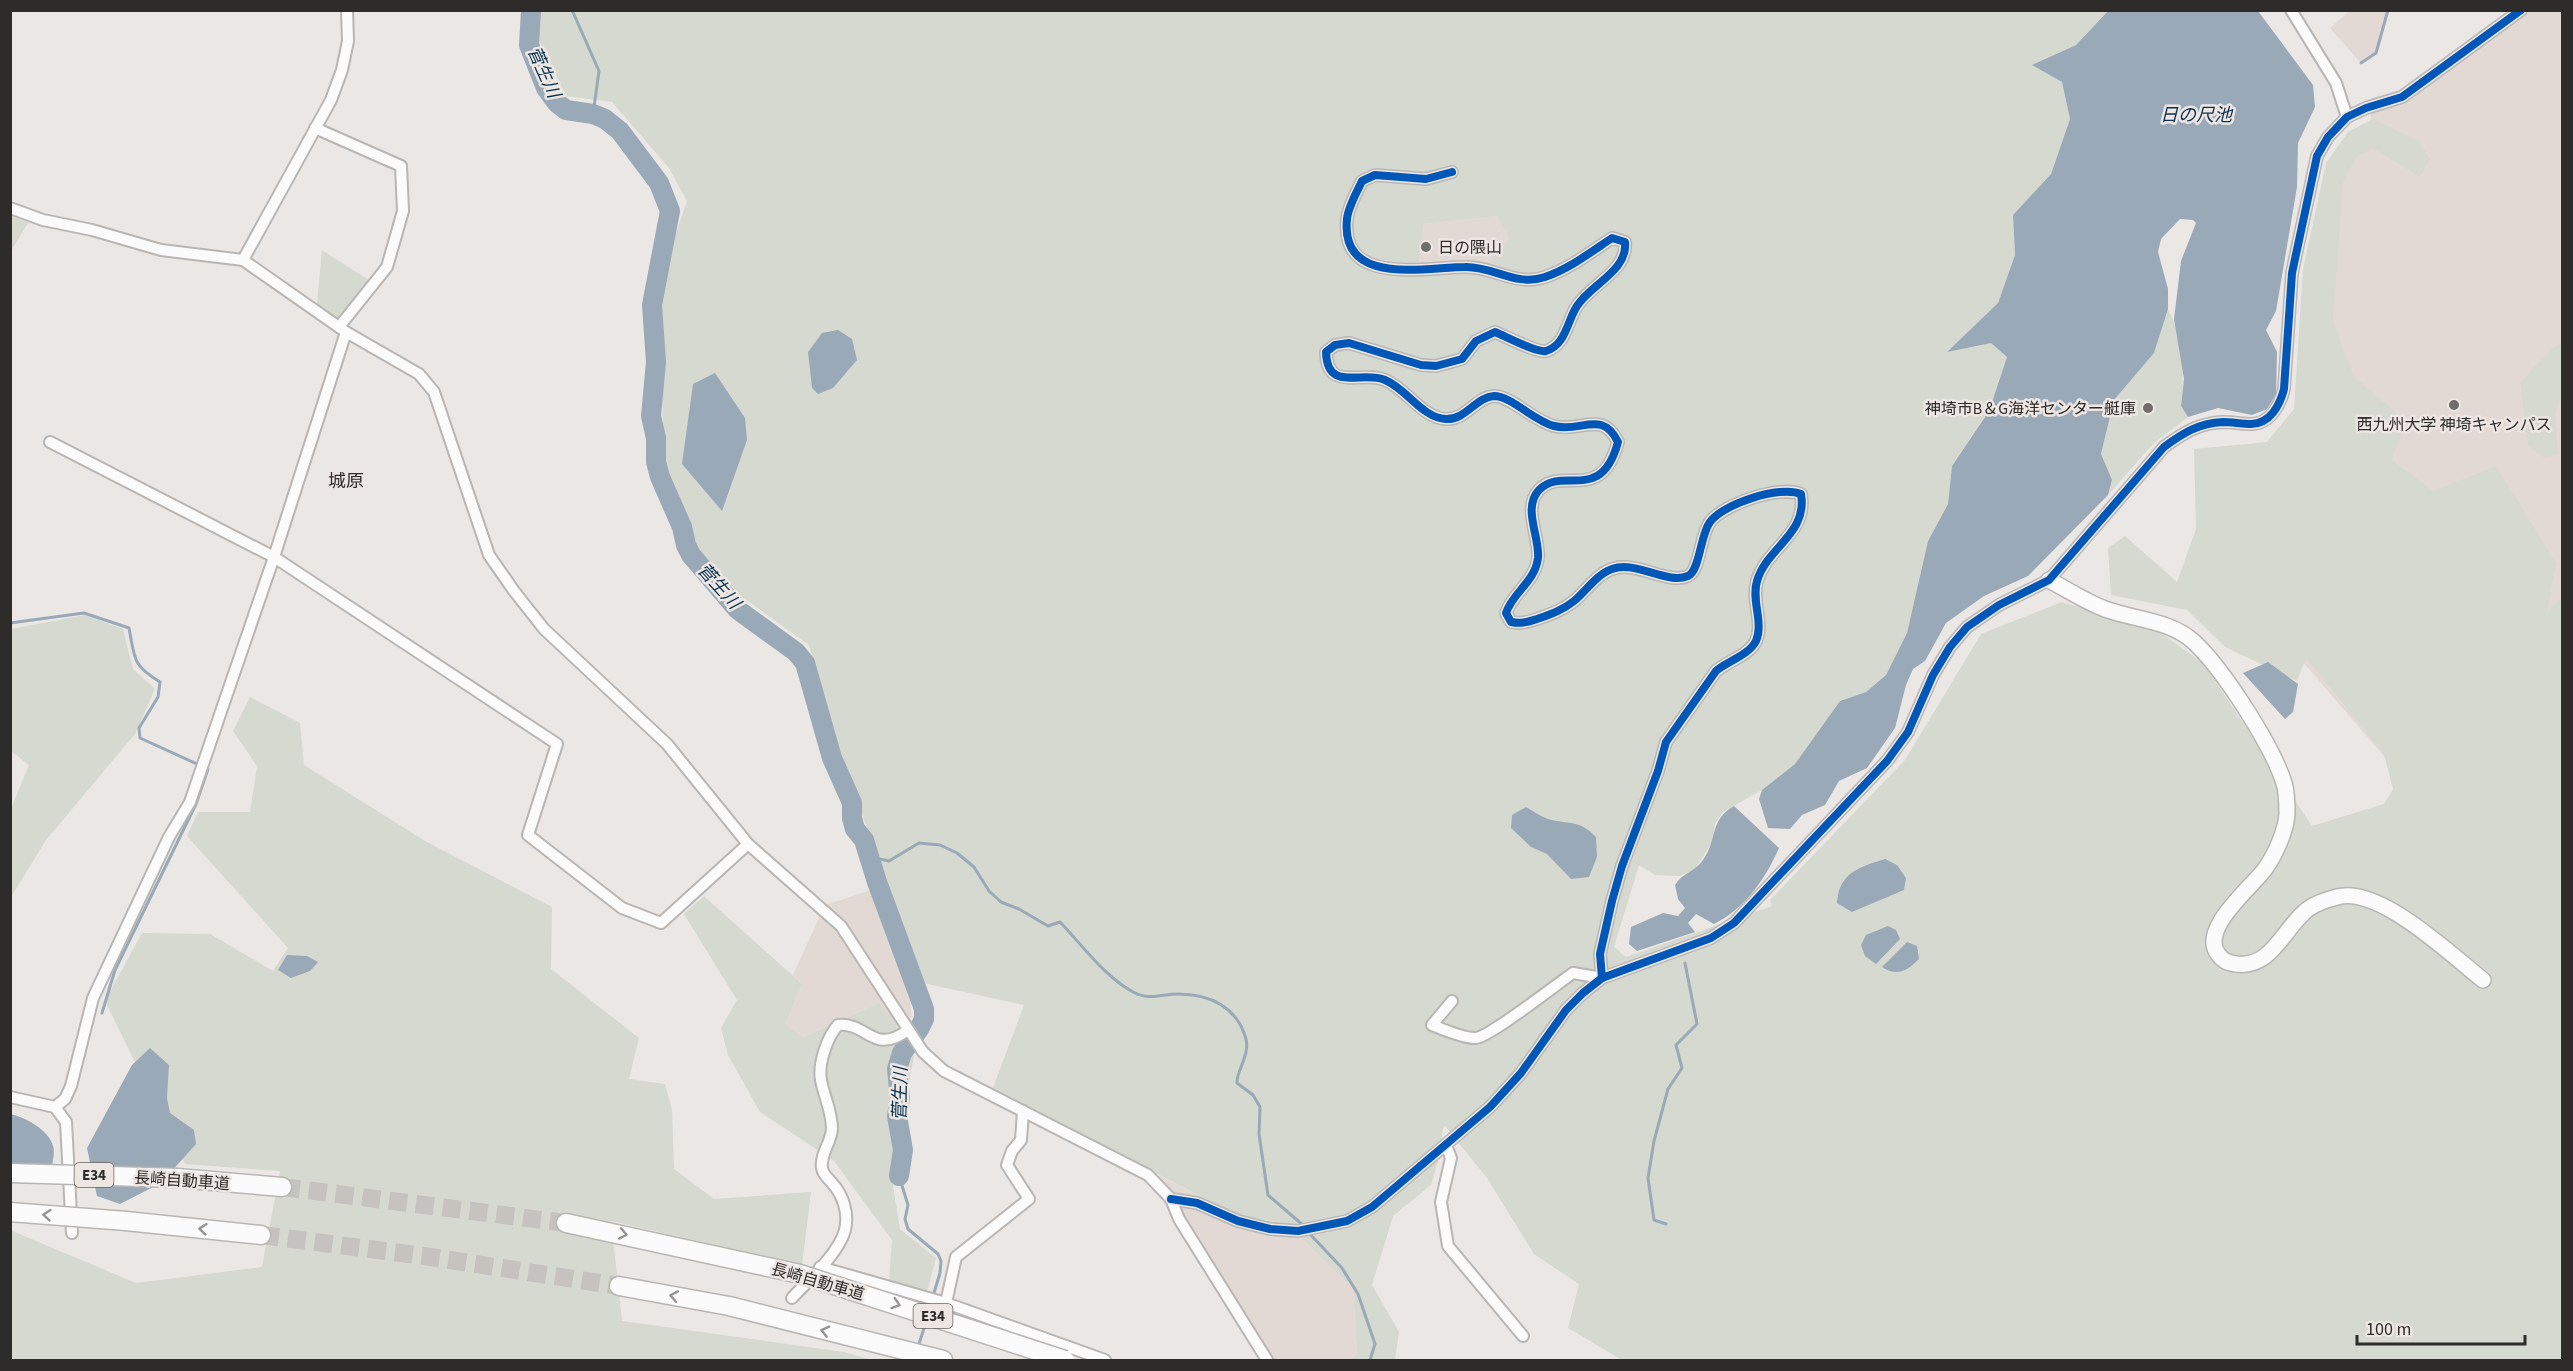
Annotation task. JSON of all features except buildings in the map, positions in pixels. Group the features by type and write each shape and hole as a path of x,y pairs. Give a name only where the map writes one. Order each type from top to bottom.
{"highway":[{"name":"長崎自動車道","path":"10,1173 177,1178 282,1187"},
{"path":"10,1212 261,1235"},
{"name":"長崎自動車道","path":"566,1223 800,1274 1065,1360"},
{"name":"E34","path":"620,1286 729,1306 942,1360"}],"street":[{"path":"243,260 331,100 342,70 348,40 347,10"},
{"path":"2291,10 2336,82 2347,117"},
{"path":"1170,1199 1197,1203 1238,1221 1270,1230 1298,1231 1347,1221 1372,1206 1506,1092 1566,1010 1602,978 1711,939 1734,923 1887,761 1908,732 1933,675 1950,647 1967,627 1999,605 2049,580 2164,447 2186,430 2222,422 2254,424 2271,416 2280,404 2284,390 2292,273 2317,156 2328,137 2347,117 2366,108 2402,97 2521,10"},
{"path":"55,1107 65,1099 70,1086 93,998 164,847 190,802 274,557 342,329 387,267 403,211 401,166 315,128"},
{"path":"1452,172 1426,179 1375,176 1362,181 1347,218 1349,242 1364,262 1387,269 1430,270 1467,267 1519,280 1544,277 1582,259 1612,238 1625,242 1626,253 1620,263 1577,305 1562,338 1553,348 1543,352 1532,350 1519,341 1495,332 1476,342 1462,359 1436,366 1421,365 1349,343 1335,345 1326,352 1326,363 1333,374 1344,378 1370,376 1386,380 1433,416 1447,419 1460,417 1493,396 1509,399 1523,411 1554,426 1600,424 1612,430 1618,442 1614,458 1600,475 1590,480 1549,483 1538,490 1532,502 1538,555 1536,570 1509,603 1506,613 1511,622 1521,624 1557,612 1574,602 1612,568 1626,566 1680,578 1690,575 1695,570 1702,539 1709,523 1720,511 1737,503 1784,491 1801,494 1802,518 1766,562 1756,583 1755,599 1759,629 1755,642 1750,650 1726,662 1716,671 1666,742 1612,901 1599,954 1602,978"},
{"path":"10,208 43,220 92,230 161,250 243,260 342,329 419,374 434,392 489,555 544,629 667,744 748,844 841,926 923,1052 945,1071 1148,1175 1170,1199 1184,1228 1268,1360"},
{"path":"50,442 274,557 557,744 528,836 622,908 661,923 748,844"},
{"path":"2049,580 2106,609 2172,627 2194,642 2228,683 2274,757 2285,785 2287,816 2282,836 2267,867 2220,920 2213,938 2216,952 2228,963 2249,966 2262,959 2308,909 2339,896 2370,898 2395,911 2483,980"},
{"path":"1452,1001 1432,1025 1476,1038 1492,1030 1574,973 1602,978"},
{"path":"792,1298 837,1246 845,1230 846,1214 843,1199 824,1174 822,1167 824,1152 831,1140 832,1125 831,1112 820,1078 832,1031 838,1025 845,1024 883,1040 895,1040 908,1030"},
{"path":"10,1097 55,1107 66,1122 72,1233"},
{"path":"946,1303 956,1257 1029,1199 1007,1165 1012,1151 1022,1140 1023,1111"},
{"path":"1446,1145 1451,1158 1441,1202 1448,1246 1523,1336"},
{"path":"820,1267 946,1303 1105,1360"}],"shaded area":[{"path":"538,10 2108,11 2076,45 2033,65 2062,82 2070,119 2051,174 2013,215 2015,255 1998,303 1948,351 1991,343 2007,357 1989,410 1952,466 1948,504 1928,541 1907,633 1886,675 1866,692 1840,701 1795,764 1762,790 1723,812 1715,823 1713,841 1695,869 1680,876 1655,875 1639,865 1614,947 1626,957 1772,906 1770,900 1905,760 1981,634 2062,602 2158,631 2203,663 2312,826 2384,804 2393,789 2384,754 2306,658 2297,681 2225,647 2187,610 2111,595 2108,548 2125,536 2177,582 2196,529 2194,449 2267,442 2294,409 2303,269 2326,163 2348,132 2373,119 2419,141 2430,159 2420,177 2373,148 2356,157 2343,183 2333,321 2354,377 2406,421 2392,460 2433,491 2496,466 2556,563 2547,612 2562,597 2562,1360 1622,1360 1568,1328 1579,1284 1534,1254 1487,1178 1445,1126 1431,1185 1393,1216 1372,1285 1399,1332 1395,1360 1352,1360 1357,1353 1353,1289 1287,1224 1236,1215 993,1088 1024,1005 923,983 844,764 809,645 741,596 699,553 663,462 661,277 687,201 669,168 612,102 566,96 535,33","holes":["1497,216 1509,238 1490,263 1419,263 1424,224"]},
{"path":"2351,10 2388,11 2376,53 2361,63 2330,28"},
{"name":"西九州大学 神埼キャンパス","path":"2509,11 2562,11 2562,670 2441,822 2271,625 2315,329 2331,178 2370,127 2372,98 2399,90"},
{"path":"10,216 28,223 11,251"},
{"path":"1497,216 1509,238 1491,263 1419,263 1424,224"},
{"path":"322,250 370,281 338,320 317,304"},
{"path":"2168,309 2180,344 2183,369 2181,406 2188,417 2153,444 2108,495 2112,480 2101,454 2114,400 2154,353"},
{"path":"2562,343 2562,395 2555,413 2558,455 2543,457 2528,446 2520,383 2551,349"},
{"path":"85,615 123,629 133,669 155,689 135,734 46,840 11,897 11,809 29,765 11,751 11,629"},
{"path":"250,697 300,723 304,765 425,841 552,907 551,969 639,1038 629,1079 665,1084 672,1110 674,1169 714,1199 811,1192 802,1265 611,1221 622,1321 844,1352 873,1360 11,1360 10,1230 136,1283 262,1267 280,1171 185,1164 105,1001 142,933 210,934 273,971 288,948 187,836 198,812 250,812 257,766 233,731"},
{"path":"874,889 907,981 912,1017 896,1026 879,1003 804,1037 785,1025 802,984 793,975 825,905"},
{"path":"704,896 802,984 785,1025 804,1037 879,1003 915,1051 891,1173 900,1229 936,1258 926,1295 889,1281 892,1240 834,1161 760,1112 728,1055 721,1028 737,1000 684,914"},
{"path":"1154,1173 1236,1215 1287,1224 1353,1289 1357,1353 1352,1360 1272,1360"}],"water":[{"name":"日の尺池","path":"2108,11 2258,11 2313,85 2315,107 2298,143 2297,187 2276,311 2266,330 2277,352 2276,394 2267,409 2252,415 2218,408 2188,417 2181,406 2184,379 2174,319 2181,261 2196,223 2193,220 2180,219 2161,239 2158,252 2168,289 2168,309 2154,353 2114,400 2101,454 2112,480 2108,495 2028,576 1984,596 1946,623 1925,661 1913,669 1906,685 1895,728 1867,768 1839,781 1825,805 1802,815 1790,829 1768,828 1759,799 1762,790 1795,764 1840,701 1866,692 1886,675 1907,633 1928,541 1948,504 1952,466 1989,411 2007,357 1991,343 1947,352 1998,303 2015,255 2013,215 2051,174 2070,119 2062,82 2032,65 2076,45"},
{"path":"838,330 852,339 857,360 833,388 818,394 812,388 808,352 822,333"},
{"path":"715,373 745,418 747,440 722,511 682,464 693,384"},
{"path":"2268,662 2298,684 2293,712 2285,719 2243,673"},
{"path":"1734,806 1779,848 1761,881 1736,910 1714,924 1696,914 1688,923 1695,932 1637,951 1629,944 1631,927 1663,913 1678,916 1685,908 1678,899 1675,885 1703,860 1721,817"},
{"path":"1526,807 1548,819 1584,827 1596,837 1597,857 1589,877 1571,879 1547,854 1531,847 1511,828 1512,815"},
{"path":"1885,859 1897,865 1906,878 1904,890 1852,912 1837,903 1842,884 1852,872"},
{"path":"1888,926 1896,930 1900,939 1876,964 1865,956 1861,945 1866,935"},
{"path":"1907,942 1917,946 1919,959 1902,971 1892,972 1882,967"},
{"path":"287,955 307,956 318,962 310,971 291,978 278,970"},
{"path":"150,1048 169,1065 167,1098 170,1113 194,1130 196,1144 161,1183 120,1204 97,1196 87,1148 132,1065"},
{"path":"10,1114 29,1121 47,1135 54,1148 52,1166 11,1178"}],"waterway":[{"name":"菅生川","path":"531,10 529,45 546,88 557,103 566,110 593,114 605,119 620,131 659,183 670,211 652,305 656,362 651,416 660,477 682,527 691,555 738,610 796,652 805,663 832,758 852,803 855,829 864,840 877,882 924,1009 924,1019 902,1053 897,1069 900,1098 897,1116 903,1150 899,1176"},
{"path":"572,10 599,71 593,114"},
{"path":"2361,63 2376,53 2388,10"},
{"path":"10,623 84,613 129,628 132,647 139,666 160,682 158,697 139,728 140,738 208,769 196,804 115,970 102,1013"},
{"path":"870,857 889,861 919,843 940,845 957,853 974,867 989,891 1001,902 1019,909 1048,926 1060,922 1103,969 1133,992 1150,997 1190,995 1221,1004 1236,1018 1246,1039 1245,1057 1237,1083 1253,1095 1260,1107 1259,1134 1268,1195 1304,1226"},
{"path":"1666,1224 1654,1220 1648,1178 1654,1141 1668,1089 1682,1068 1676,1045 1697,1024 1685,963"},
{"path":"899,1176 908,1205 905,1219 908,1229 938,1254 941,1261 933,1296"},
{"path":"1308,1232 1342,1268 1358,1294 1375,1344 1370,1360"},
{"path":"918,1347 926,1322"}],"tunnel":[{"path":"282,1187 566,1223"},
{"path":"261,1235 424,1256 619,1286"}],"cycle path":[{"path":"1171,1199 1197,1203 1238,1221 1270,1229 1298,1231 1347,1221 1372,1207 1490,1107 1521,1073 1566,1010 1602,978 1711,938 1734,923 1887,761 1908,732 1933,675 1950,647 1967,627 1999,605 2049,580 2164,447 2171,442 2206,424 2258,423 2269,417 2280,401 2284,389 2292,273 2317,156 2328,137 2347,117 2366,108 2402,97 2521,10"},
{"path":"1452,172 1426,179 1375,175 1362,181 1347,219 1348,241 1357,255 1371,264 1388,268 1408,270 1465,267 1524,280 1545,277 1563,270 1612,238 1625,242 1621,261 1583,298 1558,344 1546,351 1529,347 1495,332 1476,341 1462,359 1436,366 1421,365 1349,343 1335,345 1326,352 1328,365 1332,372 1347,378 1385,380 1429,414 1437,417 1446,419 1459,416 1482,400 1494,396 1508,400 1554,426 1573,427 1598,424 1612,432 1618,442 1611,461 1602,473 1592,478 1549,483 1534,497 1532,514 1538,558 1533,574 1506,613 1511,622 1530,621 1561,609 1574,601 1601,575 1612,569 1621,567 1671,577 1688,576 1692,573 1698,560 1707,528 1717,515 1739,503 1766,494 1780,492 1801,494 1802,508 1793,530 1769,559 1757,581 1755,596 1759,626 1756,641 1743,654 1716,671 1666,742 1612,901 1600,954 1602,978"}],"place":[{"name":"日の隈山","path":"1426,247"},
{"name":"西九州大学 神埼キャンパス","path":"2454,405"},
{"name":"神埼市B＆G海洋センター艇庫","path":"2148,408"}],"district":[{"name":"城原","path":"346,481"}]}
